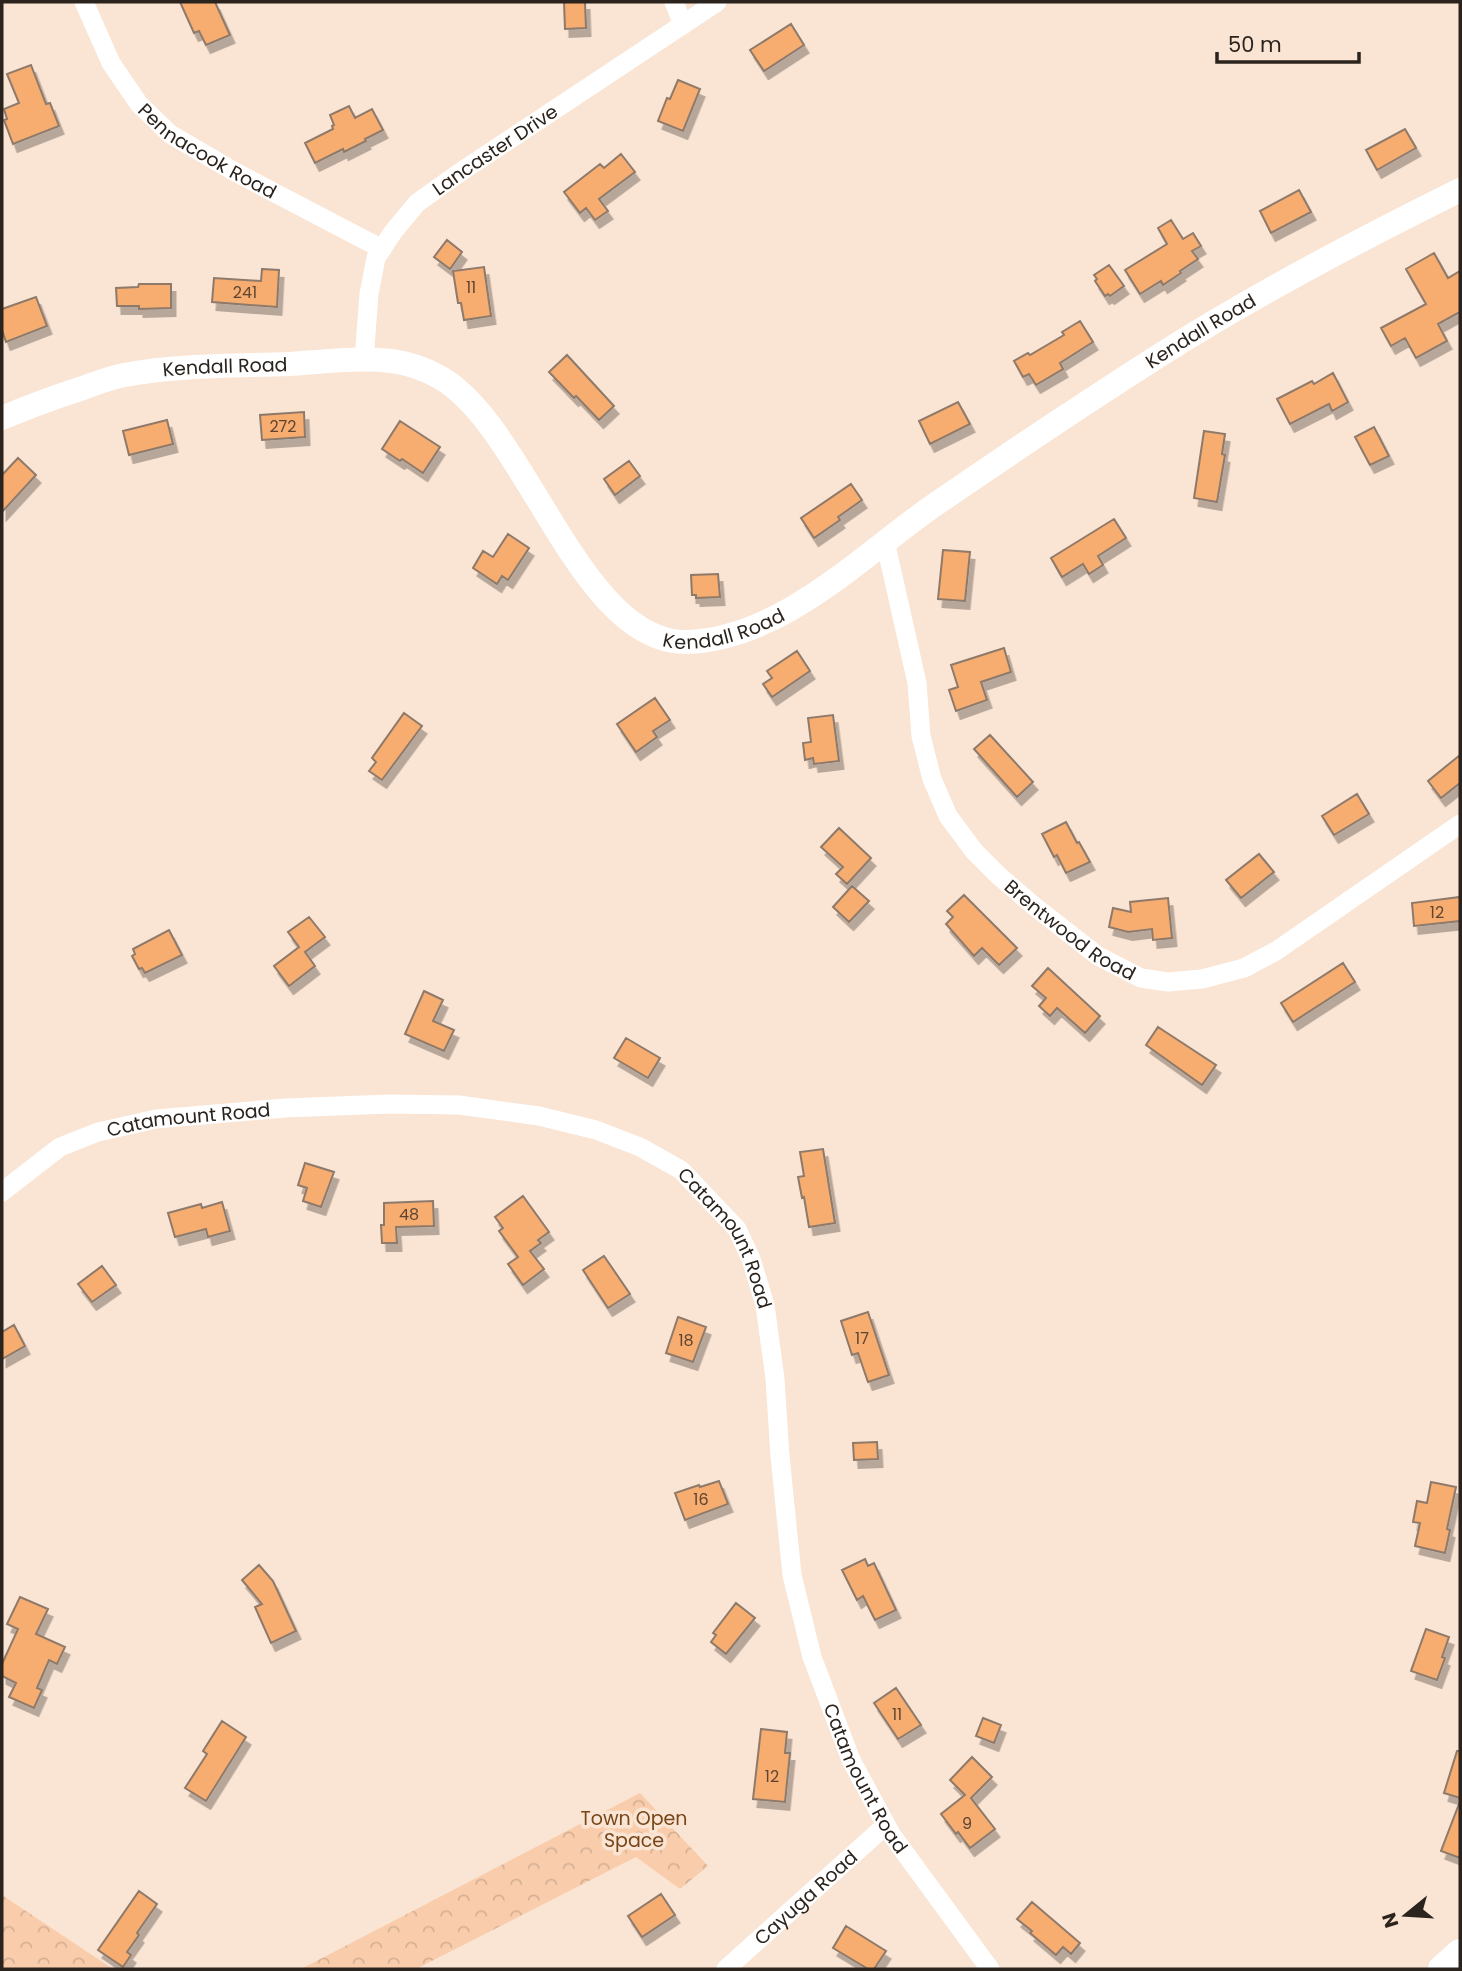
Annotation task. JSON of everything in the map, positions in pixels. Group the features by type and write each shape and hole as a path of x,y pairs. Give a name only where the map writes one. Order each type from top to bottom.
{"main road":[{"path":"1442,1969 1460,1953"}],"street":[{"name":"Pennacook Road","path":"84,2 111,63 139,104 170,134 235,172 382,249"},
{"path":"674,2 683,24"},
{"name":"Lancaster Drive","path":"364,360 369,294 376,258 417,203 717,2"},
{"name":"Kendall Road","path":"2,418 35,404 120,376 184,368 364,360 394,361 415,367 441,378 463,395 488,423 566,545 597,587 625,618 648,634 682,642 717,639 762,624 813,595 932,507 1161,354 1298,272 1460,190"},
{"name":"Brentwood Road","path":"885,541 917,683 921,736 932,779 948,816 974,851 1034,906 1098,956 1141,978 1168,982 1202,979 1244,968 1276,951 1460,824"},
{"name":"Catamount Road","path":"2,1192 60,1147 122,1126 183,1116 390,1104 459,1105 539,1116 618,1138 681,1170 737,1229 751,1259 765,1305 774,1367 792,1575 812,1657 851,1760 886,1825 989,1969"},
{"name":"Cayuga Road","path":"726,1969 886,1825"}],"green space":[{"name":"Town Open Space","path":"640,1793 708,1866 680,1889 636,1857 416,1969 301,1969"},
{"path":"2,1895 113,1969 2,1969"}],"building":[{"path":"180,2 215,2 230,35 206,45 199,31 194,33"},
{"path":"564,2 585,2 586,28 565,29"},
{"path":"791,24 804,45 764,71 750,50"},
{"path":"31,65 46,104 50,103 59,126 13,144 4,120 7,119 4,109 19,103 7,74"},
{"path":"678,80 700,89 683,131 658,121"},
{"path":"349,106 355,118 372,109 383,130 344,152 343,149 315,163 305,143 333,129 330,115"},
{"path":"1405,129 1416,148 1377,170 1366,150"},
{"path":"621,154 635,172 599,199 608,211 595,220 586,208 580,213 564,192 600,164 604,168"},
{"path":"1299,190 1311,212 1271,233 1260,211"},
{"path":"1171,220 1183,239 1193,233 1201,246 1192,251 1198,259 1163,285 1161,281 1140,294 1125,270 1167,244 1158,228"},
{"path":"447,240 462,252 450,269 434,257"},
{"path":"1434,253 1448,278 1460,271 1460,312 1438,324 1447,341 1416,358 1405,338 1391,346 1381,328 1426,304 1406,269"},
{"path":"1109,265 1124,286 1110,296 1105,296 1094,275"},
{"path":"484,267 491,316 464,320 461,303 458,303 453,271"},
{"path":"262,269 279,270 277,307 212,302 214,278 261,281"},
{"path":"139,284 171,284 171,308 139,309 139,306 117,306 116,288 138,287"},
{"path":"36,297 47,326 6,342 2,330 2,309"},
{"path":"1080,321 1093,342 1060,363 1063,369 1036,385 1029,374 1023,377 1014,361 1064,335 1062,332"},
{"path":"567,355 614,406 599,420 549,372"},
{"path":"1333,373 1348,402 1332,411 1329,404 1290,424 1277,399"},
{"path":"958,402 970,424 930,444 919,421"},
{"path":"304,412 305,437 262,440 260,415"},
{"path":"167,420 173,444 129,455 123,431"},
{"path":"400,421 440,447 423,473 382,449"},
{"path":"1374,427 1389,456 1370,465 1355,437"},
{"path":"1204,431 1225,434 1222,454 1225,455 1217,502 1194,498"},
{"path":"18,458 36,475 2,512 2,475"},
{"path":"629,461 640,476 615,495 604,479"},
{"path":"851,484 862,500 814,538 801,518"},
{"path":"1114,519 1126,538 1098,556 1103,565 1089,574 1083,564 1062,577 1051,558"},
{"path":"508,534 529,548 508,580 502,576 497,584 473,568 483,551 493,557"},
{"path":"943,550 970,552 965,601 938,599"},
{"path":"718,574 720,597 696,598 696,595 692,595 691,575"},
{"path":"1004,648 1011,672 981,682 987,700 956,711 949,690 958,687 951,665"},
{"path":"797,651 810,671 772,697 763,684 772,678 767,671"},
{"path":"655,698 670,720 653,731 657,737 636,752 617,724"},
{"path":"404,713 422,726 382,780 369,771 376,762 372,758"},
{"path":"833,715 839,761 814,764 813,758 805,760 803,743 811,742 808,718"},
{"path":"990,735 1033,782 1017,797 974,749"},
{"path":"1460,755 1460,783 1441,798 1428,781"},
{"path":"1357,794 1369,814 1334,835 1322,816"},
{"path":"1066,822 1090,862 1066,873 1042,834"},
{"path":"839,828 871,858 847,884 836,874 843,867 821,847"},
{"path":"1259,854 1274,872 1241,898 1226,880"},
{"path":"852,886 869,901 849,922 833,907"},
{"path":"964,895 1017,948 999,965 982,948 974,956 946,924 953,917 947,911"},
{"path":"1460,897 1460,921 1414,926 1412,903"},
{"path":"1168,898 1172,938 1153,940 1152,929 1128,932 1109,927 1113,908 1131,912 1130,902"},
{"path":"309,917 325,937 305,952 315,966 289,986 274,966 299,947 288,932"},
{"path":"169,930 182,955 145,973 142,968 139,969 132,956 135,954 133,949"},
{"path":"1343,963 1355,982 1293,1022 1281,1003"},
{"path":"1048,968 1100,1016 1085,1033 1057,1008 1050,1016 1039,1006 1046,998 1032,986"},
{"path":"424,991 443,1000 433,1021 454,1030 444,1051 405,1034"},
{"path":"1158,1027 1216,1065 1202,1085 1146,1045"},
{"path":"626,1038 660,1058 648,1078 614,1058"},
{"path":"823,1149 835,1223 809,1227 798,1177 804,1176 800,1152"},
{"path":"305,1163 334,1172 321,1207 303,1201 307,1188 298,1185"},
{"path":"523,1196 549,1232 538,1240 541,1243 530,1251 544,1269 523,1285 508,1264 518,1257 499,1231 503,1228 495,1217"},
{"path":"433,1201 434,1226 396,1227 397,1243 382,1243 384,1203"},
{"path":"222,1202 230,1231 208,1237 206,1229 175,1237 168,1213 201,1204 202,1208"},
{"path":"604,1256 630,1294 608,1308 583,1270"},
{"path":"102,1266 116,1285 92,1302 78,1284"},
{"path":"868,1312 889,1375 868,1382 858,1353 852,1355 841,1321"},
{"path":"678,1317 706,1327 693,1362 666,1353"},
{"path":"14,1325 25,1346 2,1359 2,1332"},
{"path":"877,1442 878,1459 854,1460 853,1443"},
{"path":"719,1481 728,1504 685,1520 675,1493"},
{"path":"1431,1482 1456,1487 1445,1553 1415,1546 1420,1523 1413,1522 1417,1501 1427,1503"},
{"path":"865,1559 868,1566 874,1563 896,1610 875,1620 863,1596 857,1600 842,1570"},
{"path":"259,1565 273,1581 296,1631 271,1643 255,1607 262,1604 242,1580"},
{"path":"20,1597 48,1609 36,1634 65,1647 57,1664 49,1660 37,1688 42,1690 34,1708 9,1697 16,1683 2,1676 2,1664 18,1629 7,1624"},
{"path":"736,1603 755,1618 726,1654 711,1642 716,1635 713,1633"},
{"path":"1426,1629 1449,1637 1437,1680 1411,1671"},
{"path":"896,1688 921,1725 898,1739 874,1703"},
{"path":"983,1718 1001,1725 994,1743 976,1736"},
{"path":"222,1721 246,1737 206,1801 185,1788 207,1754 203,1751"},
{"path":"761,1729 787,1732 785,1753 790,1753 785,1802 753,1799"},
{"path":"1457,1751 1460,1751 1460,1798 1444,1793"},
{"path":"972,1757 992,1777 971,1798 995,1829 970,1848 941,1814 965,1795 950,1780"},
{"path":"1460,1804 1460,1858 1441,1851"},
{"path":"139,1891 157,1904 137,1933 139,1935 127,1952 131,1955 123,1967 98,1950"},
{"path":"661,1894 675,1915 642,1937 628,1916"},
{"path":"1032,1902 1080,1943 1071,1954 1063,1947 1056,1955 1017,1919"},
{"path":"846,1926 886,1951 874,1969 868,1969 833,1948"}]}
